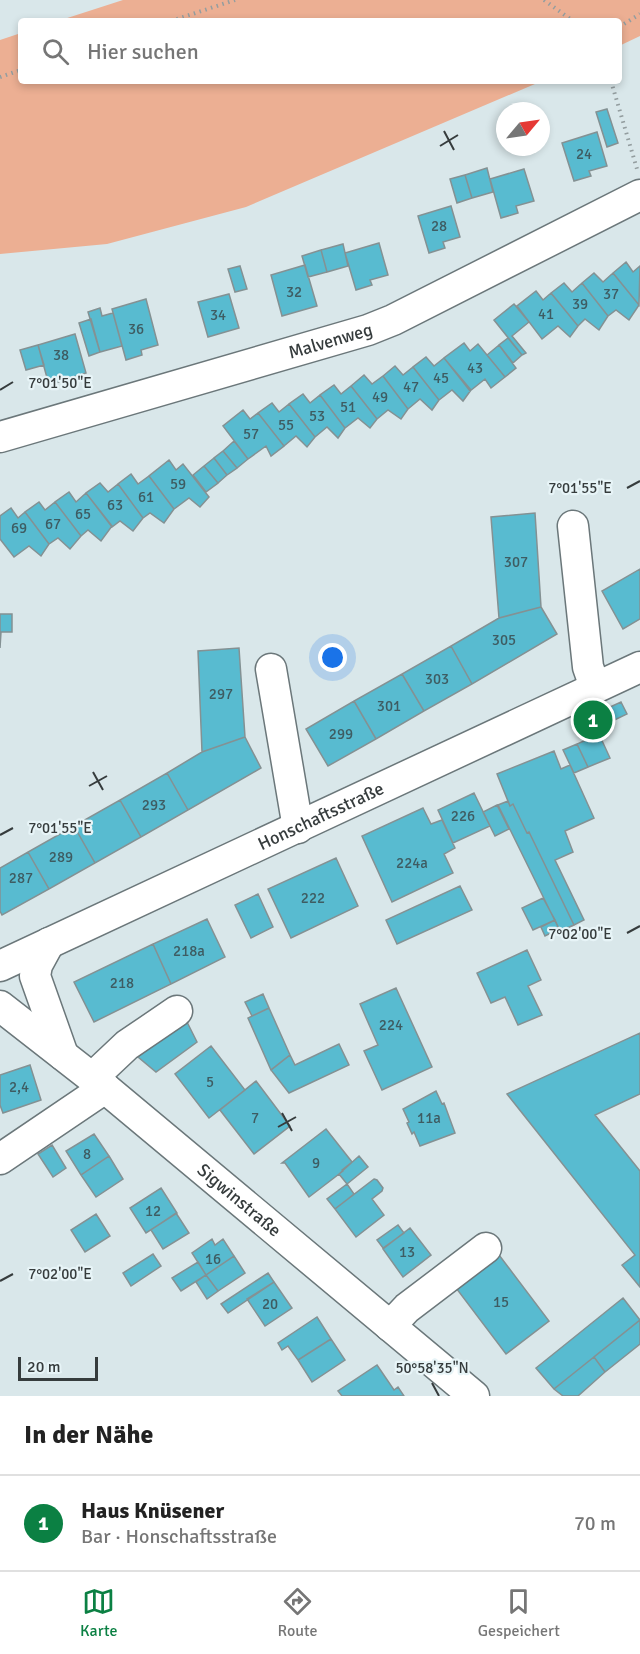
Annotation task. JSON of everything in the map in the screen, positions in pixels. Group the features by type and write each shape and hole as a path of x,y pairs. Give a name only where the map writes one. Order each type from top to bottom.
{"street":[{"name":"Malvenweg","path":"0,437 368,330 403,315 640,195"},
{"path":"573,526 588,667 595,687"},
{"name":"Honschaftsstraße","path":"0,966 640,667"},
{"path":"271,669 298,828"},
{"path":"49,943 37,965 34,976 63,1055"},
{"name":"Sigwinstraße","path":"0,1006 98,1083 474,1396"},
{"path":"0,1159 98,1083 127,1045 177,1011"},
{"path":"390,1326 407,1308 486,1248"}],"path":[{"path":"180,18 235,0"},
{"path":"544,0 569,18"},
{"path":"622,25 640,14"},
{"path":"0,77 18,71"},
{"path":"612,84 640,178"}],"shaded area":[{"path":"123,0 640,0 640,36 622,45 622,18 67,18"},
{"path":"18,34 18,84 535,84 246,207 107,244 0,254 0,40"}],"building":[{"path":"607,109 618,143 607,147 596,112"},
{"path":"597,132 607,166 589,171 591,176 574,181 562,143"},
{"path":"487,168 493,192 472,198 465,175"},
{"path":"524,169 534,201 516,206 518,213 501,218 490,179"},
{"path":"465,175 472,198 457,203 450,179"},
{"path":"451,206 460,237 443,242 445,248 429,253 418,216"},
{"path":"379,243 388,275 370,280 372,285 356,290 345,253"},
{"path":"343,244 348,266 327,272 321,250"},
{"path":"321,250 327,272 308,277 302,256"},
{"path":"626,262 633,272 640,266 639,305 613,273"},
{"path":"305,265 317,306 282,316 271,275"},
{"path":"240,266 247,289 235,292 228,269"},
{"path":"594,273 603,282 613,273 639,305 629,320 616,310 608,316 582,283"},
{"path":"564,283 572,292 582,283 608,316 599,330 585,319 578,326 551,293"},
{"path":"536,291 543,300 551,293 578,326 570,337 558,326 542,339 517,306"},
{"path":"229,294 239,328 208,337 198,302"},
{"path":"146,299 158,345 141,350 142,355 126,360 112,309"},
{"path":"514,304 529,322 512,336 526,353 522,355 494,320"},
{"path":"100,308 102,316 113,313 122,346 100,352 88,312"},
{"path":"91,319 100,352 89,356 79,323"},
{"path":"75,334 86,373 49,385 38,345"},
{"path":"508,338 522,355 513,363 499,345"},
{"path":"464,343 470,351 478,344 505,377 491,388 485,379 470,391 444,358"},
{"path":"38,345 44,365 26,370 20,350"},
{"path":"499,345 516,368 505,377 487,355"},
{"path":"426,357 434,366 444,358 471,390 463,401 452,390 439,400 413,367"},
{"path":"395,366 403,375 413,367 439,400 432,410 420,399 408,409 383,376"},
{"path":"364,375 372,384 383,376 408,409 401,419 388,410 377,419 351,386"},
{"path":"334,385 341,394 351,386 377,419 370,428 358,418 345,428 320,395"},
{"path":"303,394 310,403 320,395 345,428 338,438 327,427 315,437 289,404"},
{"path":"272,403 279,412 289,404 315,437 307,447 296,436 284,446 258,413"},
{"path":"243,410 250,419 258,413 284,446 271,456 266,446 248,459 223,426"},
{"path":"234,441 248,459 237,468 223,451"},
{"path":"223,451 237,468 227,475 214,458"},
{"path":"214,458 227,475 218,483 204,466"},
{"path":"169,460 176,470 183,464 209,497 200,507 189,498 174,509 149,476"},
{"path":"204,466 218,483 206,492 193,475"},
{"path":"131,474 138,484 149,476 174,509 164,523 150,513 143,518 118,484"},
{"path":"100,483 108,492 118,484 143,518 133,531 120,521 112,527 86,493"},
{"path":"69,492 76,502 86,493 112,526 101,541 88,530 81,536 55,502"},
{"path":"39,502 45,510 55,502 81,536 70,549 58,538 49,544 25,512"},
{"path":"11,508 18,518 25,512 49,544 41,556 29,546 14,557 0,539 0,516"},
{"path":"535,513 541,607 499,618 491,517"},
{"path":"640,569 640,619 623,629 602,591"},
{"path":"541,607 557,634 472,684 451,646 499,618"},
{"path":"0,614 12,614 12,632 1,632 0,648"},
{"path":"451,646 472,684 424,711 402,674"},
{"path":"239,648 245,737 202,752 198,651"},
{"path":"402,674 424,711 376,739 354,701"},
{"path":"354,701 376,739 328,766 306,729"},
{"path":"621,702 627,714 596,729 590,716"},
{"path":"599,734 610,758 588,767 577,744"},
{"path":"245,737 261,768 188,810 167,773 202,752"},
{"path":"577,744 588,767 574,773 563,750"},
{"path":"554,751 561,769 570,765 594,818 565,831 573,852 555,860 584,920 574,925 529,832 527,833 513,804 510,806 497,774"},
{"path":"167,773 188,810 141,837 120,800"},
{"path":"474,793 490,826 453,843 438,810"},
{"path":"120,800 141,837 95,863 74,826"},
{"path":"508,801 510,806 513,804 527,833 529,832 574,925 560,931 498,805"},
{"path":"497,805 509,829 495,836 483,812"},
{"path":"423,808 431,824 442,820 455,848 444,854 453,873 392,902 362,836"},
{"path":"74,826 95,863 49,889 28,852"},
{"path":"28,852 49,889 2,915 0,911 0,868"},
{"path":"336,858 358,906 291,938 268,889"},
{"path":"460,886 472,910 397,944 386,920"},
{"path":"258,894 273,927 251,938 235,905"},
{"path":"543,898 555,920 533,930 522,908"},
{"path":"207,919 225,957 171,984 153,944"},
{"path":"555,920 559,929 545,936 541,927"},
{"path":"153,944 171,984 94,1022 74,982"},
{"path":"527,950 541,980 528,986 542,1015 518,1025 505,997 491,1003 477,973"},
{"path":"396,988 432,1067 382,1090 364,1051 378,1045 360,1004"},
{"path":"263,994 269,1008 252,1016 245,1002"},
{"path":"269,1008 290,1055 271,1070 248,1018"},
{"path":"186,1020 197,1042 156,1072 138,1057"},
{"path":"640,1033 640,1094 595,1115 640,1171 640,1287 622,1265 635,1255 507,1094"},
{"path":"339,1044 349,1065 289,1093 271,1070 290,1055 295,1065"},
{"path":"211,1046 245,1090 209,1118 175,1074"},
{"path":"30,1065 41,1100 3,1113 0,1105 0,1075"},
{"path":"256,1081 290,1126 254,1154 220,1110"},
{"path":"436,1091 442,1104 444,1103 455,1133 420,1146 414,1132 412,1134 403,1109"},
{"path":"326,1129 352,1162 309,1197 285,1163 282,1163"},
{"path":"94,1134 109,1156 81,1175 66,1151"},
{"path":"52,1145 66,1168 53,1177 38,1154"},
{"path":"109,1156 123,1179 96,1197 81,1175"},
{"path":"359,1156 368,1167 347,1184 339,1174"},
{"path":"374,1179 383,1188 372,1199 384,1215 356,1237 335,1209"},
{"path":"347,1184 354,1194 335,1209 327,1199"},
{"path":"161,1188 177,1213 146,1233 130,1208"},
{"path":"176,1213 189,1233 163,1249 151,1230"},
{"path":"96,1214 110,1236 85,1252 71,1230"},
{"path":"398,1225 404,1233 383,1248 377,1240"},
{"path":"410,1228 431,1255 403,1277 383,1249"},
{"path":"212,1239 215,1245 223,1239 234,1256 206,1275 192,1253"},
{"path":"496,1251 549,1321 506,1354 453,1284"},
{"path":"153,1254 161,1266 131,1286 123,1273"},
{"path":"234,1256 245,1273 218,1291 206,1275"},
{"path":"198,1262 206,1275 181,1291 172,1278"},
{"path":"268,1273 274,1282 228,1313 221,1304"},
{"path":"206,1275 218,1291 207,1299 196,1282"},
{"path":"274,1282 292,1308 265,1326 247,1299"},
{"path":"623,1298 640,1320 554,1389 536,1368"},
{"path":"317,1317 331,1339 298,1360 288,1346 282,1350 278,1343"},
{"path":"640,1320 640,1344 605,1372 594,1357"},
{"path":"331,1339 345,1360 312,1382 298,1360"},
{"path":"594,1357 605,1372 578,1396 563,1396 554,1389"},
{"path":"377,1365 394,1390 398,1387 404,1396 342,1396 338,1391"}],"place":[{"name":"Haus Knüsener","path":"593,720"}]}
